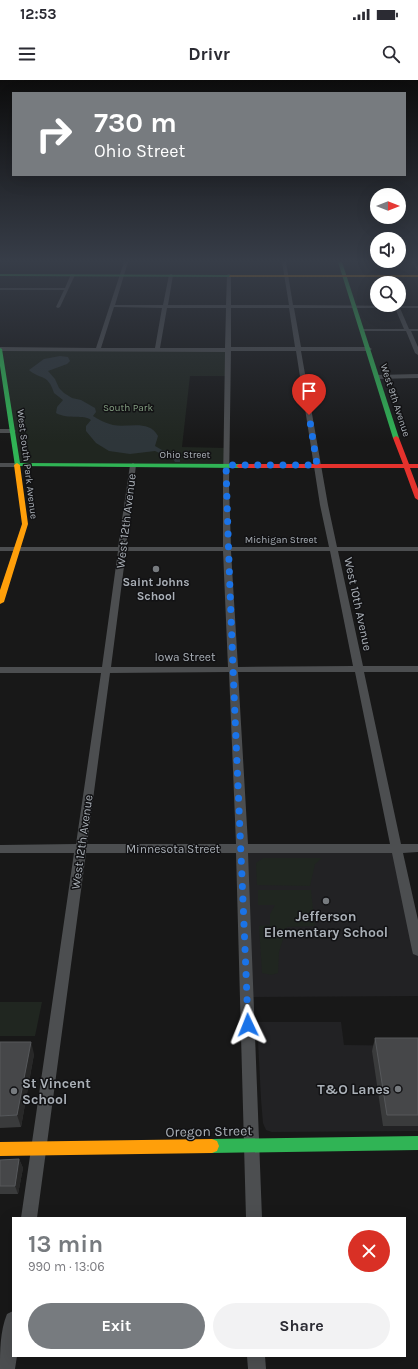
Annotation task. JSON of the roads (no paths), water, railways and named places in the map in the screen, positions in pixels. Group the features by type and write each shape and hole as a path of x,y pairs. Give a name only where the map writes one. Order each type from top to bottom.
{"main road":[{"name":"West 9th Avenue","path":"360,322 406,466 418,498"},
{"name":"West South Park Avenue","path":"0,349 4,399 13,431 25,524 0,602"},
{"name":"Ohio Street","path":"17,465 418,466"},
{"name":"Oregon Street","path":"0,1149 252,1144 418,1143"}],"street":[{"path":"98,349 107,322"},
{"path":"157,350 162,322"},
{"path":"228,322 226,465 228,549 242,849 254,1217"},
{"name":"West 10th Avenue","path":"294,322 317,465 418,950"},
{"path":"404,322 418,354"},
{"path":"363,330 418,330"},
{"path":"0,349 369,349"},
{"path":"377,377 418,376"},
{"path":"0,431 13,431"},
{"name":"Ohio Street","path":"0,465 17,465"},
{"name":"West 12th Avenue","path":"29,1217 134,465"},
{"name":"Michigan Street","path":"0,549 418,549"},
{"name":"Iowa Street","path":"0,670 418,669"},
{"name":"Minnesota Street","path":"0,849 418,848"},
{"path":"6,1369 12,1327"},
{"path":"256,1357 257,1369"}],"place":[{"name":"Saint Johns School","path":"156,569"},
{"name":"Jefferson Elementary School","path":"326,901"},
{"name":"T&O Lanes","path":"398,1089"},
{"name":"St Vincent School","path":"14,1091"}],"park label":[{"name":"South Park","path":"128,407"}]}
